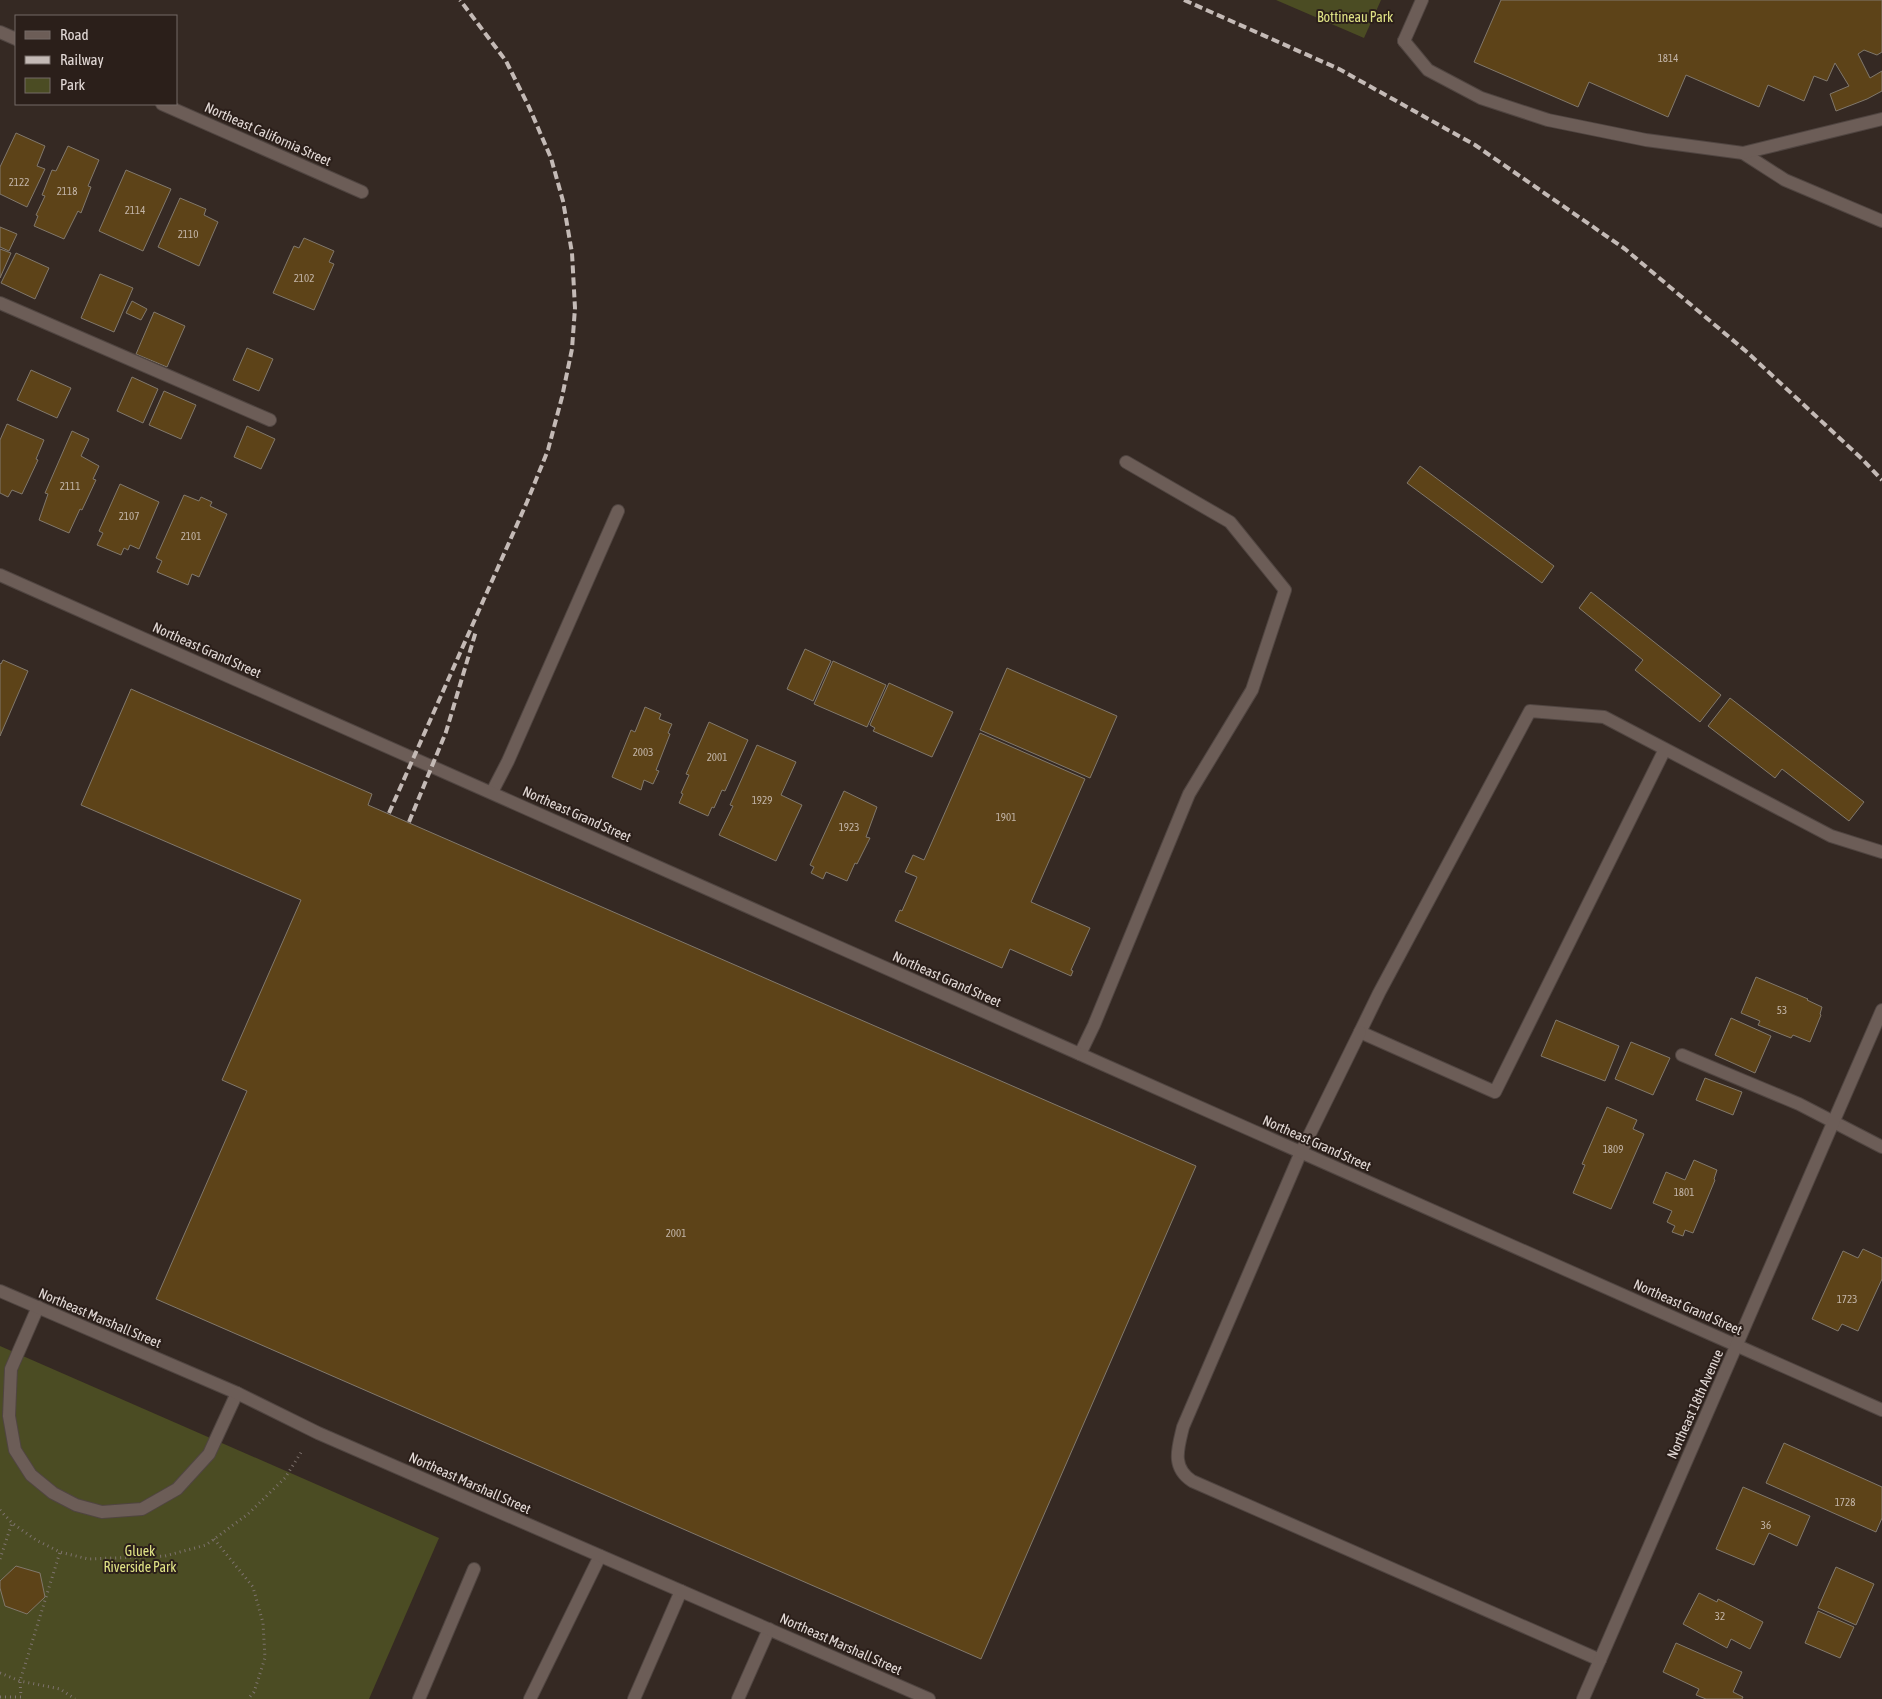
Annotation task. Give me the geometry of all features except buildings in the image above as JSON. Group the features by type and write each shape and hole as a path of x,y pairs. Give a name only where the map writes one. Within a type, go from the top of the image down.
{"street":[{"path":"1422,0 1404,41 1428,70 1481,98 1548,120 1646,140 1743,153 1882,120"},
{"path":"0,32 15,39"},
{"name":"Northeast California Street","path":"164,105 362,192"},
{"path":"1743,153 1785,180 1882,221"},
{"path":"0,303 270,420"},
{"path":"1080,1054 1102,1008 1190,794 1252,690 1285,590 1230,522 1126,462"},
{"path":"492,792 508,761 618,511"},
{"name":"Northeast Grand Street","path":"0,575 1882,1410"},
{"path":"1600,1660 1192,1481 1183,1475 1178,1465 1178,1447 1184,1427 1301,1152 1379,993 1530,711 1604,717 1831,836 1882,852"},
{"path":"1360,1032 1495,1092 1665,749"},
{"name":"Northeast 18th Avenue","path":"1583,1699 1882,1010"},
{"path":"1682,1055 1799,1104 1882,1147"},
{"name":"Northeast Marshall Street","path":"0,1291 237,1393 318,1433 929,1699"},
{"path":"38,1307 11,1369 9,1416 15,1450 31,1475 53,1493 76,1505 102,1512 142,1509 177,1489 209,1454 237,1393"},
{"path":"530,1699 600,1556"},
{"path":"419,1699 474,1569"},
{"path":"634,1699 681,1591"},
{"path":"738,1699 769,1629"}],"path":[{"path":"0,1559 12,1523"},
{"path":"214,1539 253,1587 263,1623 265,1658 254,1692 248,1699"},
{"path":"0,1697 21,1697 20,1680 60,1552"},
{"path":"0,1673 20,1680 60,1689 75,1699"}],"green space":[{"name":"Bottineau Park","path":"1276,0 1381,0 1364,38"},
{"name":"Gluek Riverside Park","path":"0,1346 439,1538 369,1699 0,1699"}],"railway":[{"path":"389,813 527,502 548,450 572,349 575,308 572,253 563,201 551,158 529,107 506,61 460,0"},
{"path":"1184,0 1339,69 1475,145 1625,249 1748,353 1861,458 1882,480"},
{"path":"409,822 446,732 476,631"}]}
